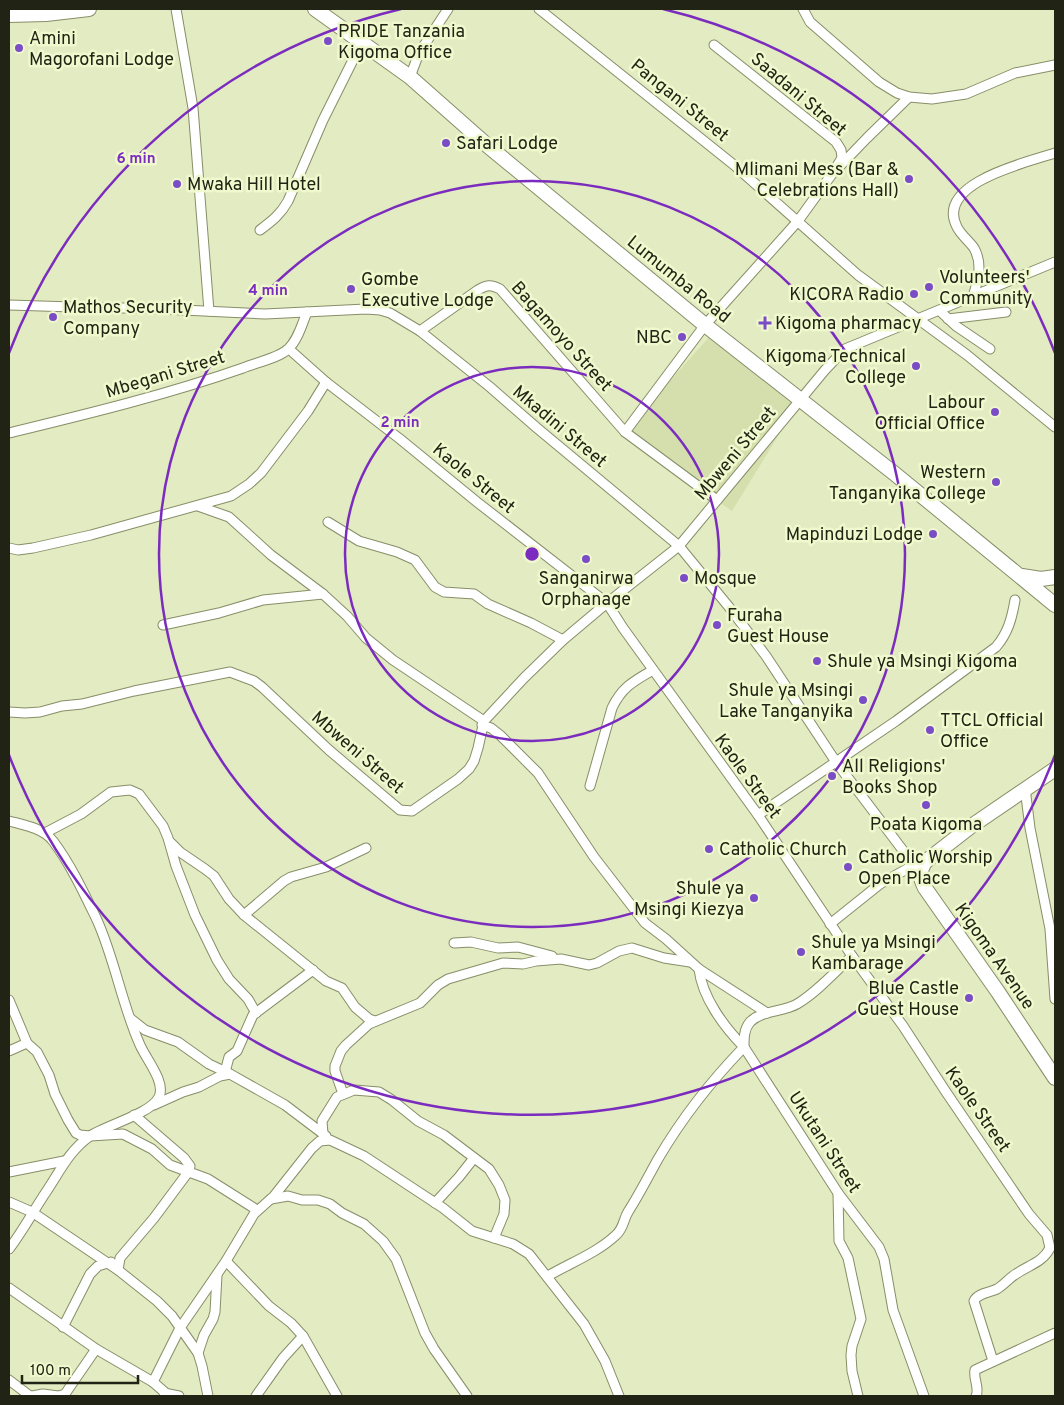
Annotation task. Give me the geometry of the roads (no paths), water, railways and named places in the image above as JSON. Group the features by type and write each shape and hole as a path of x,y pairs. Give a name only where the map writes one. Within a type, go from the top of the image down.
{"main road":[{"path":"9,15 46,14 89,9"},
{"name":"Lumumba Road","path":"315,9 410,77 488,146 705,325 888,468 1055,605"},
{"path":"1021,576 1041,579 1055,577"},
{"path":"917,867 970,827 1055,769"},
{"name":"Kigoma Avenue","path":"917,867 925,888 998,992 1055,1078"}],"street":[{"path":"176,9 193,108 209,311"},
{"path":"410,77 419,53 448,9"},
{"name":"Pangani Street","path":"539,9 734,165 858,275 999,380 1055,427"},
{"path":"803,9 810,22 879,82 897,93 909,97 932,99 966,94 1015,73 1055,65"},
{"path":"260,230 283,211 323,120 362,42"},
{"name":"Saadani Street","path":"625,432 705,325 798,221 842,158 841,150 836,142 714,46"},
{"path":"832,174 909,97"},
{"path":"974,297 980,274 978,257 957,227 953,214 956,202 964,191 983,179 1008,168 1055,153"},
{"name":"Mbweni Street","path":"9,712 40,712 218,673 234,672 254,681 262,687 329,750 400,810 412,811 458,779 469,768 478,748 483,723 518,684 563,640 680,546 835,358 845,349 1055,262"},
{"name":"Bagamoyo Street","path":"420,331 486,285 494,285 500,289 625,432 717,500"},
{"path":"9,305 265,314 366,309 380,310 400,318 420,331"},
{"path":"940,311 966,334 990,349"},
{"path":"288,349 308,312"},
{"path":"948,319 972,318 1006,312"},
{"name":"Mkadini Street","path":"420,331 680,546"},
{"name":"Kaole Street","path":"288,349 326,382 607,603 622,628 758,816 1030,1214 1051,1232 1050,1248 1038,1262 1015,1274 1000,1287 979,1295 974,1301 993,1361"},
{"name":"Mbegani Street","path":"9,433 142,400 228,373 279,355 288,349"},
{"path":"9,548 18,550 33,548 91,535 232,496 250,484 261,473 304,417 326,382"},
{"path":"196,505 229,517 271,554 323,594 347,616 366,638 393,660 500,735 538,773 594,857 645,923 666,939 698,969 767,1013"},
{"path":"328,522 358,542 397,552 416,560 435,587 444,592 474,594 497,609 531,623 563,640"},
{"path":"680,546 766,656 836,762 917,867 880,884 830,924"},
{"path":"164,625 219,613 263,600 323,594"},
{"path":"758,816 896,721 996,647 1006,636 1016,600"},
{"path":"590,786 612,708 617,697 624,688 653,670"},
{"path":"1025,788 1030,828 1050,929 1055,999"},
{"path":"45,832 81,814 100,802 108,793 130,790 139,794 163,826 176,866 209,946 226,974 248,999 256,1013"},
{"path":"9,821 45,832 52,839 77,879 97,922 140,1045 154,1068 159,1082 160,1095 158,1100 149,1107"},
{"path":"168,838 180,852 214,876 244,915 326,981 342,988 355,1007 365,1016 375,1021"},
{"path":"244,915 291,877 326,867 366,848"},
{"path":"454,943 476,943 498,948 518,947 589,965 597,963 619,951 632,948 664,958 690,962"},
{"path":"548,1276 601,1246 616,1236 623,1228 628,1212 639,1197 672,1136 709,1086 744,1048 745,1031 750,1022 767,1013 795,1005 813,992 852,956"},
{"path":"343,1094 335,1071 336,1060 346,1045 363,1028 375,1021 420,1003 448,978 504,963 522,964 562,959"},
{"name":"Ukutani Street","path":"698,969 703,988 732,1036 744,1048 838,1193 879,1247 884,1259 892,1310 924,1396"},
{"path":"228,1073 229,1057 236,1053 250,1018 313,970"},
{"path":"9,1000 27,1043 37,1052 49,1075 55,1094 76,1133 90,1136 123,1134 152,1149 170,1165 208,1179 257,1210"},
{"path":"131,1018 145,1030 178,1042 209,1064 285,1105 326,1137 364,1156 472,1231 522,1248 548,1276 572,1311 584,1324 605,1361 619,1396"},
{"path":"9,1051 27,1043"},
{"path":"9,1249 64,1161 90,1136 149,1107 228,1073"},
{"path":"326,1137 322,1121 337,1097 354,1090 379,1092 418,1121 444,1134 489,1169 499,1185 505,1200 504,1214 494,1238"},
{"path":"63,1327 90,1274 98,1266 120,1258 154,1218 190,1166 184,1158 134,1115"},
{"path":"153,1382 180,1328 217,1275 257,1210 271,1199 312,1148 326,1137"},
{"path":"434,1203 474,1158"},
{"path":"9,1172 64,1161"},
{"path":"838,1193 839,1241 848,1258 861,1319 851,1355 852,1371 858,1396"},
{"path":"271,1199 288,1196 302,1200 318,1200 330,1204 373,1231 392,1251 434,1349 467,1396"},
{"path":"9,1202 32,1212 118,1270 167,1310 198,1353 208,1396"},
{"path":"118,1270 120,1258"},
{"path":"226,1260 269,1306 291,1323 302,1336 337,1396"},
{"path":"198,1353 215,1312 217,1275"},
{"path":"9,1288 96,1349 153,1382 166,1394 180,1396"},
{"path":"976,1396 978,1392 974,1375 975,1370 1024,1349 1055,1333"},
{"path":"256,1396 283,1358 302,1336"},
{"path":"9,1380 31,1396 43,1394 59,1396 65,1394 96,1349"}],"place":[{"name":"PRIDE Tanzania Kigoma Office","path":"328,41"},
{"name":"Amini Magorofani Lodge","path":"19,48"},
{"name":"Safari Lodge","path":"446,143"},
{"name":"Mlimani Mess (Bar & Celebrations Hall)","path":"909,179"},
{"name":"Mwaka Hill Hotel","path":"177,184"},
{"name":"Volunteers' Community","path":"929,287"},
{"name":"Gombe Executive Lodge","path":"351,289"},
{"name":"KICORA Radio","path":"914,294"},
{"name":"Mathos Security Company","path":"53,317"},
{"name":"Kigoma pharmacy","path":"765,323"},
{"name":"NBC","path":"682,337"},
{"name":"Kigoma Technical College","path":"916,366"},
{"name":"Labour Official Office","path":"995,412"},
{"name":"Western Tanganyika College","path":"996,482"},
{"name":"Mapinduzi Lodge","path":"933,534"},
{"name":"Sanganirwa Orphanage","path":"586,559"},
{"name":"Mosque","path":"684,578"},
{"name":"Furaha Guest House","path":"717,625"},
{"name":"Shule ya Msingi Kigoma","path":"817,661"},
{"name":"Shule ya Msingi Lake Tanganyika","path":"863,700"},
{"name":"TTCL Official Office","path":"930,730"},
{"name":"All Religions' Books Shop","path":"832,776"},
{"name":"Poata Kigoma","path":"926,805"},
{"name":"Catholic Church","path":"709,849"},
{"name":"Catholic Worship Open Place","path":"848,867"},
{"name":"Shule ya Msingi Kiezya","path":"754,898"},
{"name":"Shule ya Msingi Kambarage","path":"801,952"},
{"name":"Blue Castle Guest House","path":"969,998"}]}
